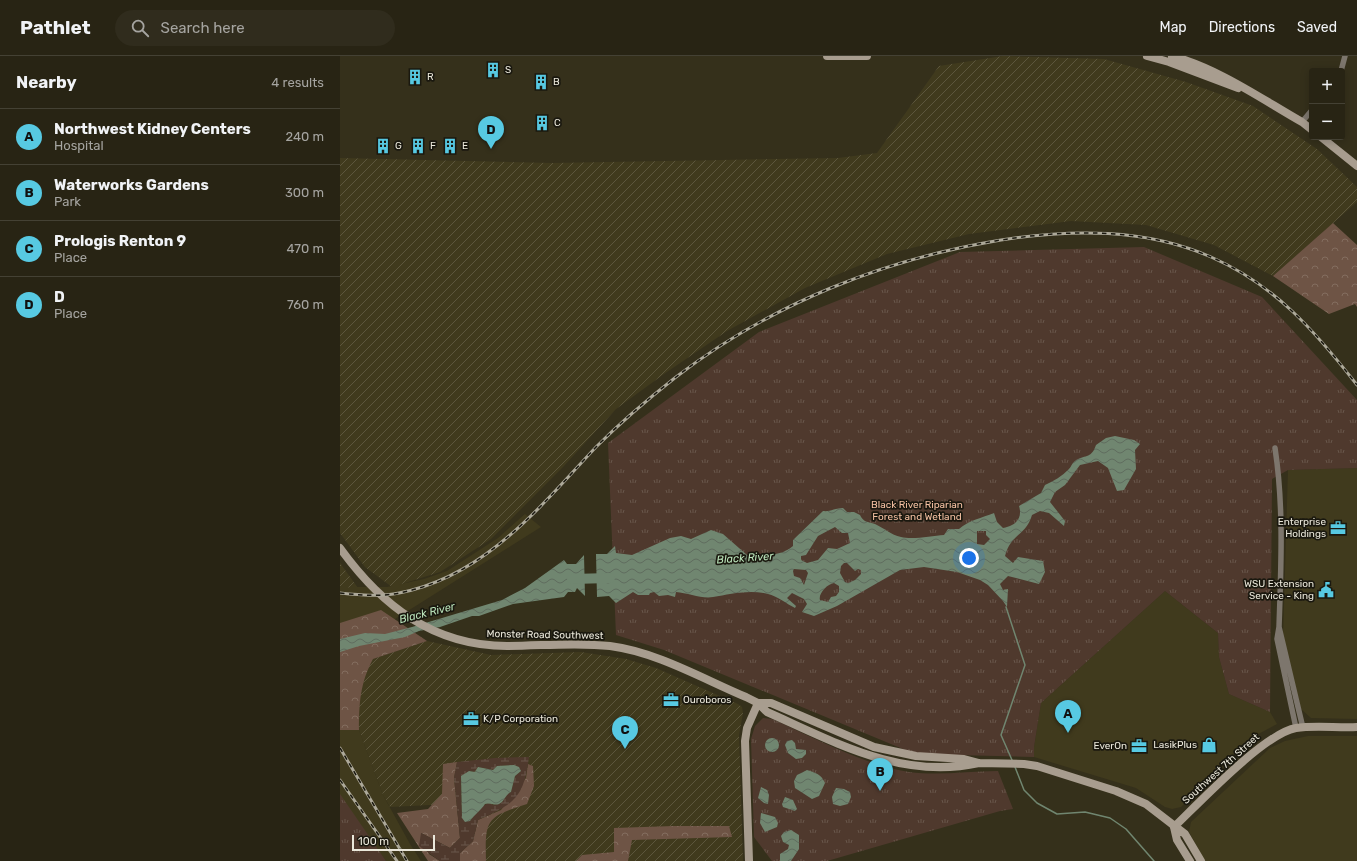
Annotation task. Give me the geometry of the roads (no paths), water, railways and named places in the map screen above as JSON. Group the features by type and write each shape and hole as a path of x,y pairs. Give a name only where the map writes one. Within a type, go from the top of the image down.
{"street":[{"path":"827,56 867,56"},
{"path":"1147,56 1169,62 1254,94"},
{"path":"1172,56 1204,67 1231,80 1309,128"},
{"path":"1342,68 1345,56"},
{"path":"1302,122 1309,114"},
{"path":"1325,140 1357,166"},
{"path":"1275,448 1279,477 1281,536 1279,627 1300,728"},
{"name":"Monster Road Southwest","path":"340,548 373,589 401,612 419,624 443,634 489,646 593,644 627,649 662,661 758,703"},
{"path":"758,703 767,712 872,757 900,765 963,767 979,763"},
{"path":"758,703 771,703 874,747 889,751 916,756 964,759 979,763 1024,764 1037,766 1130,796 1160,814 1174,827 1185,834 1201,861"},
{"path":"749,861 745,741 747,728 758,703"},
{"name":"Southwest 7th Street","path":"1174,827 1260,746 1283,732 1300,728 1357,727"},
{"path":"1174,827 1177,840 1190,861"}],"water":[{"path":"1115,436 1134,440 1140,444 1135,450 1136,469 1124,490 1117,491 1108,468 1098,461 1080,465 1065,485 1055,492 1050,502 1065,521 1064,526 1049,513 1040,511 1032,515 1026,527 1008,548 1005,556 1013,563 1018,557 1043,561 1045,572 1039,584 1008,576 1000,584 1003,590 1008,589 1007,607 988,585 980,580 957,572 924,567 900,570 837,606 814,616 802,612 807,604 804,599 792,593 787,598 796,606 795,608 771,595 754,592 740,592 700,597 676,592 675,597 668,595 659,596 654,592 650,593 649,595 638,595 633,592 616,603 609,596 597,597 596,554 607,554 615,546 616,553 632,555 670,538 681,536 691,539 711,530 723,534 747,555 777,554 788,550 793,546 793,540 823,511 843,508 847,512 854,512 860,515 866,521 875,524 894,535 906,538 944,535 948,529 959,529 971,521 994,513 997,522 1003,528 1011,526 1019,518 1019,506 1041,493 1045,485 1064,474 1075,461 1090,455 1096,445 1106,438","holes":["835,527 842,533 848,533 850,543 837,549 828,548 818,560 807,563 801,560 801,556 806,555 818,536","977,531 986,531 986,535 990,539 984,545 977,544","844,563 847,563 855,571 858,569 861,570 861,574 855,580 848,583 845,582 840,573 841,566","794,569 806,570 808,573 804,585 800,578 794,576","834,583 839,586 839,592 836,596 831,597 828,602 820,600 820,595 829,585"]},
{"path":"584,555 585,596 577,588 575,592 568,592 564,597 513,604 479,616 472,616 440,627 419,631 405,637 359,646 340,652 340,639 365,633 385,634 502,600 525,588 564,560 567,564 576,564"},
{"path":"772,738 777,740 779,745 777,750 772,752 767,750 765,745 767,740"},
{"path":"792,740 795,743 796,749 806,750 806,754 802,758 796,759 788,753 785,745 787,741"},
{"path":"514,765 519,767 521,771 515,776 511,792 499,804 485,804 470,821 465,822 462,818 461,776 469,771 475,772 478,767 493,770 497,766"},
{"path":"807,770 816,773 825,783 819,796 812,799 795,788 794,781 797,775"},
{"path":"761,787 767,790 769,795 768,804 764,803 758,798"},
{"path":"836,788 844,789 850,792 851,797 848,804 840,806 833,804 832,797"},
{"path":"785,797 793,800 797,809 795,811 783,807 782,804"},
{"path":"761,813 775,817 778,823 777,827 765,832 760,823"},
{"path":"791,830 799,835 799,849 791,861 780,861 780,854 788,849 789,845 783,842 781,836 784,832"}],"waterway":[{"name":"Black River","path":"572,579 610,578"},
{"path":"1006,607 1025,665 1001,735 1012,760"},
{"path":"1015,767 1024,790 1037,803 1057,814 1085,812 1110,818 1126,829 1154,861"}],"railway":[{"path":"340,593 362,595 399,593 430,585 458,572 484,556 508,536 554,493 596,447 625,420 676,377 712,351 750,327 830,288 872,272 957,248 1028,236 1081,233 1134,236 1186,247 1234,268 1255,281 1274,296 1309,328 1357,385"},
{"path":"340,748 407,861"},
{"path":"340,780 397,861"}],"place":[{"name":"S","path":"493,70"},
{"name":"R","path":"415,77"},
{"name":"B","path":"541,82"},
{"name":"C","path":"542,123"},
{"name":"G","path":"383,146"},
{"name":"F","path":"418,146"},
{"name":"E","path":"450,146"},
{"name":"D","path":"491,149"},
{"name":"Enterprise Holdings","path":"1338,528"},
{"name":"WSU Extension Service - King","path":"1326,590"},
{"name":"Ouroboros","path":"671,700"},
{"name":"K/P Corporation","path":"471,719"},
{"name":"Northwest Kidney Centers","path":"1068,733"},
{"name":"LasikPlus","path":"1209,745"},
{"name":"EverOn","path":"1139,746"},
{"name":"Prologis Renton 9","path":"625,749"},
{"name":"Waterworks Gardens","path":"880,791"}],"park label":[{"name":"Black River Riparian Forest and Wetland","path":"917,510"}]}
